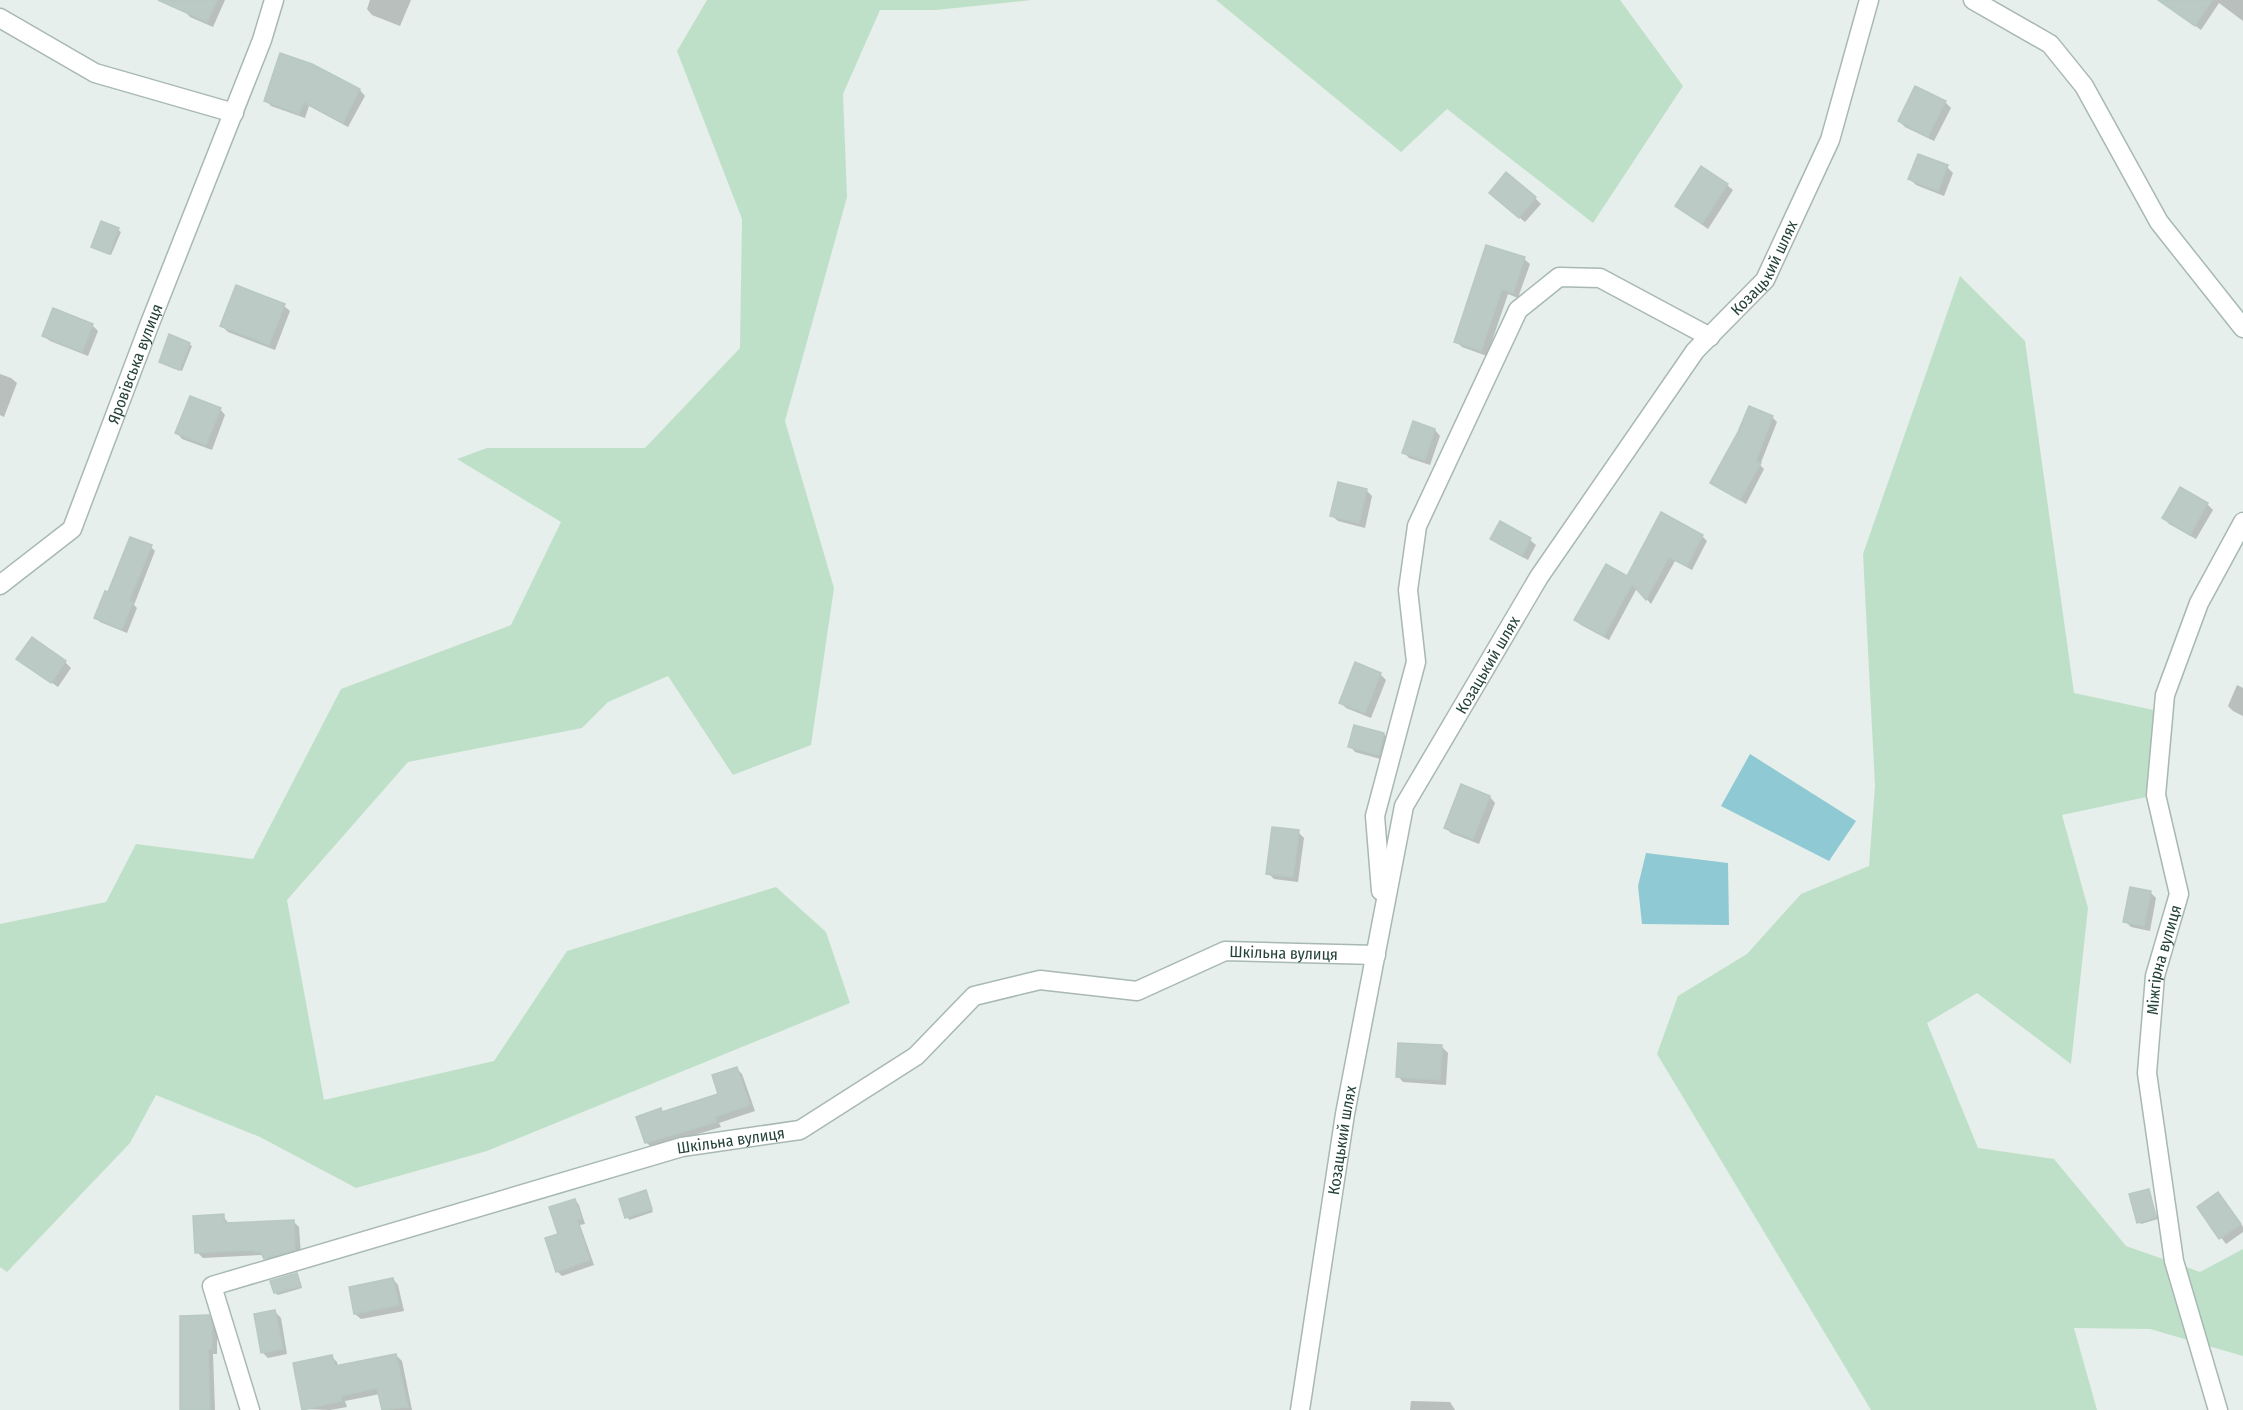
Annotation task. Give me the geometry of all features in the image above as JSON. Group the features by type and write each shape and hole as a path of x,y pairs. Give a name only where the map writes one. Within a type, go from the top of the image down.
{"street":[{"name":"Яровівська вулиця","path":"0,585 72,529 150,323 262,40 274,0"},
{"name":"Козацький шлях","path":"1300,1410 1346,1114 1404,806 1539,577 1695,351 1765,280 1830,140 1869,0"},
{"path":"1973,0 2050,44 2084,86 2159,222 2243,328"},
{"path":"0,18 95,73 234,113"},
{"path":"1383,917 1376,816 1416,662 1408,590 1417,526 1518,310 1559,277 1600,278 1710,337"},
{"name":"Міжгірна вулиця","path":"2218,1410 2174,1261 2147,1073 2155,976 2180,894 2156,795 2165,695 2199,603 2243,522"},
{"name":"Шкільна вулиця","path":"250,1410 212,1286 682,1147 800,1130 916,1056 974,996 1040,980 1137,991 1225,951 1376,955"}],"green space":[{"path":"707,0 1032,0 936,10 880,10 843,94 847,197 785,421 834,588 811,745 733,775 668,676 608,702 582,728 408,762 287,900 324,1100 494,1061 567,951 776,887 826,932 850,1003 487,1151 356,1188 260,1137 156,1095 130,1143 7,1272 0,1267 0,924 106,902 136,844 253,859 341,689 511,625 561,522 457,459 487,448 645,448 740,348 742,219 677,51"},
{"path":"1216,0 1620,0 1683,86 1593,223 1447,109 1401,152"},
{"path":"1960,276 2025,341 2074,693 2163,712 2156,795 2062,815 2088,908 2071,1064 1977,993 1927,1023 1978,1148 2054,1159 2126,1246 2200,1272 2243,1249 2243,1356 2150,1329 2074,1328 2097,1410 1871,1410 1657,1054 1678,996 1747,954 1801,894 1869,866 1875,786 1863,554"}],"water":[{"path":"1750,754 1856,821 1829,861 1721,806"},
{"path":"1646,853 1728,863 1729,925 1642,924 1638,886"}],"building":[{"path":"158,0 217,0 207,22"},
{"path":"2158,0 2212,0 2195,26"},
{"path":"280,53 312,64 360,89 343,123 304,102 299,114 264,101"},
{"path":"1915,86 1946,101 1928,137 1898,121"},
{"path":"1918,154 1948,165 1938,191 1908,179"},
{"path":"1701,166 1728,184 1702,224 1675,206"},
{"path":"1506,172 1536,197 1519,218 1489,193"},
{"path":"101,221 119,228 109,254 91,247"},
{"path":"1486,245 1525,257 1513,293 1502,289 1481,351 1454,342"},
{"path":"236,285 285,304 269,345 220,326"},
{"path":"53,308 93,324 82,352 42,336"},
{"path":"169,334 190,343 179,370 159,362"},
{"path":"190,396 221,408 206,445 175,433"},
{"path":"1749,406 1773,416 1756,461 1761,463 1740,500 1710,483 1738,432"},
{"path":"1413,421 1435,429 1425,460 1402,453"},
{"path":"1338,482 1367,489 1359,523 1330,516"},
{"path":"2180,487 2208,503 2190,535 2162,518"},
{"path":"1661,512 1703,535 1687,566 1669,557 1646,600 1632,584 1604,636 1574,620 1606,564 1627,576"},
{"path":"1500,521 1531,538 1522,556 1490,539"},
{"path":"130,537 152,545 129,601 133,602 122,629 94,618 105,591 108,592"},
{"path":"32,637 66,661 51,683 16,659"},
{"path":"1355,662 1381,673 1365,713 1339,703"},
{"path":"1354,725 1384,733 1379,755 1348,747"},
{"path":"1461,784 1490,796 1473,839 1444,828"},
{"path":"1272,827 1299,830 1293,877 1266,874"},
{"path":"2130,887 2151,891 2144,926 2123,922"},
{"path":"1398,1043 1442,1045 1440,1080 1396,1077"},
{"path":"737,1067 750,1105 715,1117 716,1122 645,1143 636,1117 661,1108 662,1112 718,1094 712,1075"},
{"path":"2149,1189 2156,1217 2137,1223 2129,1194"},
{"path":"646,1190 652,1209 625,1218 619,1199"},
{"path":"2218,1192 2241,1224 2219,1239 2197,1207"},
{"path":"575,1199 582,1219 577,1220 590,1260 556,1272 545,1238 558,1234 549,1207"},
{"path":"224,1214 224,1223 294,1220 295,1250 264,1259 261,1252 255,1252 255,1250 195,1253 193,1216"},
{"path":"297,1273 301,1286 274,1293 270,1281"},
{"path":"393,1278 399,1305 354,1314 349,1287"},
{"path":"275,1310 283,1349 261,1353 254,1314"},
{"path":"209,1315 212,1323 212,1349 208,1349 210,1410 180,1410 180,1316"},
{"path":"396,1354 408,1407 382,1410 377,1388 341,1396 342,1401 302,1410 293,1363 332,1355 335,1366"}]}
